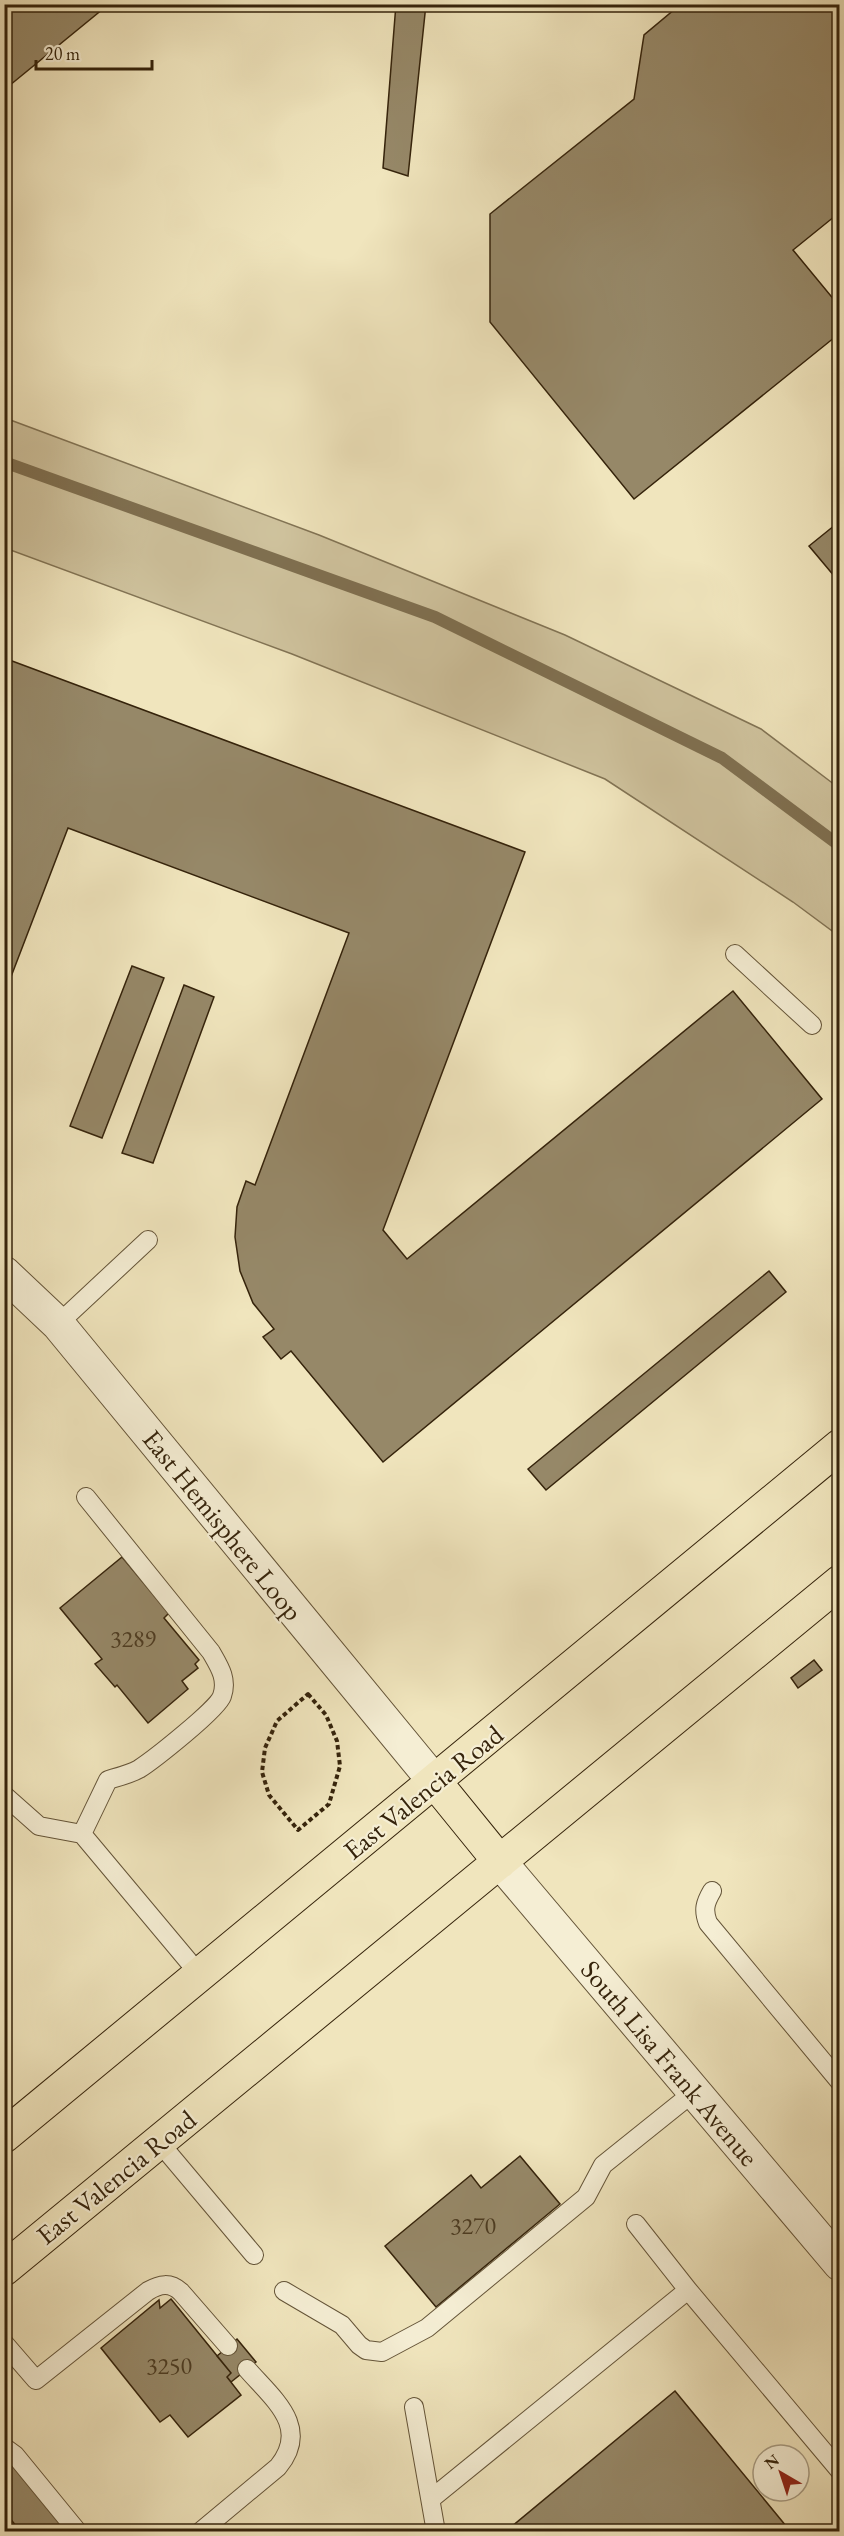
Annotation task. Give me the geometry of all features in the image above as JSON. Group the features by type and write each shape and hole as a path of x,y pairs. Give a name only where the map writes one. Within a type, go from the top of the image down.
{"main road":[{"name":"East Valencia Road","path":"4,2136 840,1446"},
{"name":"East Valencia Road","path":"4,2269 840,1582"},
{"path":"435,1782 500,1862"}],"street":[{"name":"East Hemisphere Loop","path":"4,1273 58,1323 435,1782"},
{"name":"South Lisa Frank Avenue","path":"500,1862 840,2264"}],"lane":[{"path":"735,954 812,1025"},
{"path":"58,1323 148,1240"},
{"path":"82,1834 108,1780 138,1770 204,1717 222,1698 225,1683 221,1669 211,1653 86,1497"},
{"path":"4,1795 39,1826 82,1834 200,1975"},
{"path":"712,1891 705,1903 704,1914 708,1923 840,2082"},
{"path":"284,2291 342,2325 366,2350 382,2352 427,2328 586,2198 603,2165 694,2092"},
{"path":"159,2142 254,2255"},
{"path":"636,2224 688,2290 840,2471"},
{"path":"4,2343 36,2380 157,2285 174,2286 228,2346"},
{"path":"431,2499 688,2290"},
{"path":"200,2532 278,2467 289,2454 292,2441 291,2426 283,2411 247,2369"},
{"path":"414,2407 436,2532"},
{"path":"4,2447 15,2455 78,2532"}],"path":[{"path":"308,1694 326,1715 337,1741 340,1766 329,1804 298,1830 269,1795 262,1772 265,1748 277,1721 308,1694"}],"shaded area":[{"path":"5,418 319,535 565,635 761,729 839,788 839,936 793,902 605,779 292,654 5,548"}],"building":[{"path":"4,4 109,4 4,90"},
{"path":"396,4 426,4 408,176 383,168"},
{"path":"681,4 840,4 840,212 793,250 840,307 840,333 634,499 490,322 490,214 634,99 644,35"},
{"path":"840,521 840,583 809,546"},
{"path":"4,658 525,852 383,1230 407,1259 733,991 822,1099 383,1462 291,1351 281,1359 263,1337 274,1329 253,1303 240,1271 235,1237 237,1207 246,1181 255,1185 349,933 68,828 4,995"},
{"path":"132,966 164,978 102,1138 70,1126"},
{"path":"184,985 214,997 153,1163 122,1153"},
{"path":"769,1271 786,1292 546,1490 528,1469"},
{"path":"122,1557 169,1613 164,1618 199,1660 195,1664 198,1668 182,1681 188,1689 148,1723 117,1685 115,1687 95,1664 102,1659 60,1608"},
{"path":"814,1660 822,1670 798,1688 791,1678"},
{"path":"520,2156 560,2204 436,2307 385,2246 471,2175 481,2188"},
{"path":"171,2299 231,2373 227,2377 241,2395 188,2437 170,2415 160,2422 101,2348 159,2300 160,2308"},
{"path":"237,2339 256,2362 231,2382 227,2377 231,2373 217,2356"},
{"path":"675,2391 751,2483 751,2503 767,2503 791,2532 505,2532"},
{"path":"8,2456 76,2532 21,2532 4,2511 4,2459"},
{"path":"4,2511 21,2532 4,2532"}],"waterway":[{"path":"4,462 435,617 722,758 840,846"}]}
